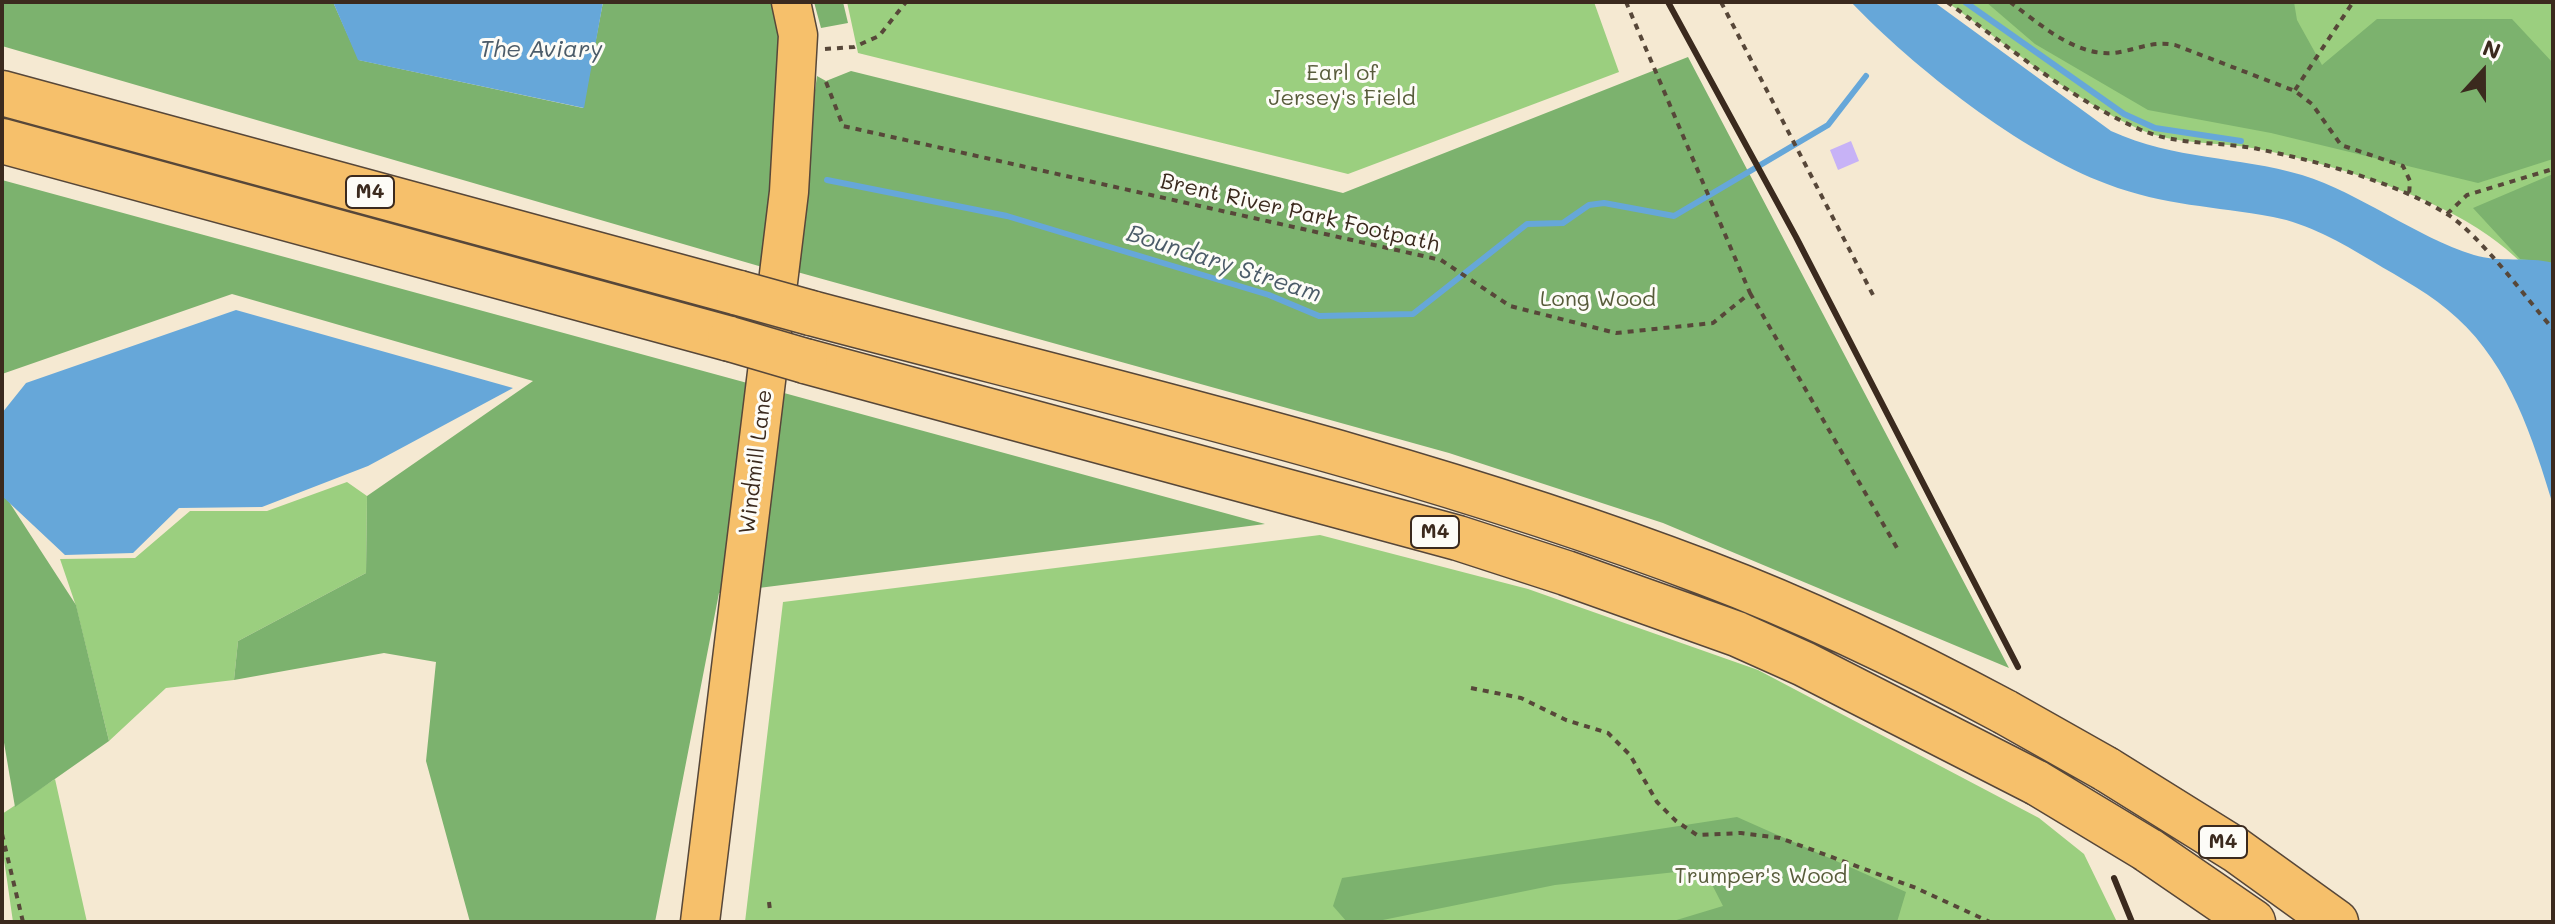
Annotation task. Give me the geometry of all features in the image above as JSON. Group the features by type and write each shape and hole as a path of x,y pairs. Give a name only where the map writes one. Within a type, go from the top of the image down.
{"highway":[{"name":"M4","path":"2,93 1333,453 1576,526 1769,599 1905,660 2005,712 2106,769 2236,850 2336,922"},
{"name":"M4","path":"2,141 1458,538 1566,573 1737,634 2037,783 2148,850 2253,922"}],"main road":[{"name":"Windmill Lane","path":"700,922 789,192 798,35 791,2"}],"path":[{"path":"825,58 825,47 854,47 879,36 906,2"},
{"path":"1626,2 1750,293 1897,548"},
{"path":"1721,2 1873,295"},
{"path":"1947,2 2039,68 2139,129 2172,140 2255,148 2322,165 2409,195 2447,214 2553,329"},
{"path":"2010,2 2051,32 2098,53 2121,52 2156,42 2175,45 2295,91 2312,104 2341,145 2403,166 2410,181 2409,195"},
{"path":"2295,91 2353,2"},
{"name":"Brent River Park Footpath","path":"825,70 825,81 843,126 1441,260 1510,306 1616,333 1713,323 1750,293"},
{"path":"2447,214 2467,195 2553,169"},
{"path":"1471,688 1521,698 1566,720 1608,733 1630,755 1657,802 1676,821 1697,835 1741,833 1780,838 1916,888 1990,922"},
{"path":"2,834 23,922"},
{"path":"769,902 770,910"}],"green space":[{"path":"2,2 333,2 359,60 583,108 603,2 780,2 776,271 2,46"},
{"path":"814,2 843,2 848,23 821,28"},
{"name":"Earl of Jersey's Field","path":"847,2 1594,2 1619,72 1348,174 858,53"},
{"path":"1947,2 2553,2 2553,292 2489,236 2409,194 2286,155 2168,138 2139,129 2064,87"},
{"path":"1986,2 2294,2 2297,20 2322,65 2377,19 2512,19 2553,63 2553,159 2478,183 2271,133 2148,110 2035,44"},
{"name":"Long Wood","path":"1688,57 2009,668 1663,523 1449,453 790,270 817,76 826,81 851,71 1343,193"},
{"path":"2553,174 2553,263 2520,259 2473,208"},
{"path":"2,180 1265,524 719,593 655,922 470,922 426,761 436,662 384,653 234,680 238,641 366,573 367,496 533,381 232,294 2,374"},
{"path":"347,482 367,496 366,573 238,641 234,680 166,688 109,741 76,606 60,559 135,558 190,511 267,511"},
{"path":"2,491 76,605 109,741 15,807 2,731"},
{"path":"1320,535 1528,589 1758,670 2039,818 2084,854 2117,922 745,922 783,602"},
{"path":"55,779 87,922 13,922 2,845 2,814"},
{"name":"Trumper's Wood","path":"1737,817 1906,892 1897,922 1670,922 1723,906 1704,869 1555,885 1373,922 1347,922 1333,906 1342,878"}],"water":[{"name":"The Aviary","path":"333,2 603,2 584,108 358,60"},
{"path":"1851,2 1934,2 2111,131 2135,140 2182,153 2302,175 2474,255 2553,263 2553,505 2528,429 2492,358 2476,337 2438,302 2348,247 2299,224 2149,197 2074,170 1970,106 1905,54"},
{"path":"236,310 513,388 368,466 262,507 179,508 133,553 65,555 2,496 2,413 26,383"}],"building":[{"path":"1851,141 1859,161 1838,170 1830,150"}],"waterway":[{"path":"1965,2 2124,114 2155,128 2241,141"},
{"name":"Boundary Stream","path":"827,180 1007,216 1269,295 1319,316 1413,314 1527,224 1563,223 1589,205 1604,203 1674,216 1828,125 1866,76"}],"railway":[{"path":"1668,2 1796,237 2018,667"},
{"path":"2114,878 2132,922"}]}
